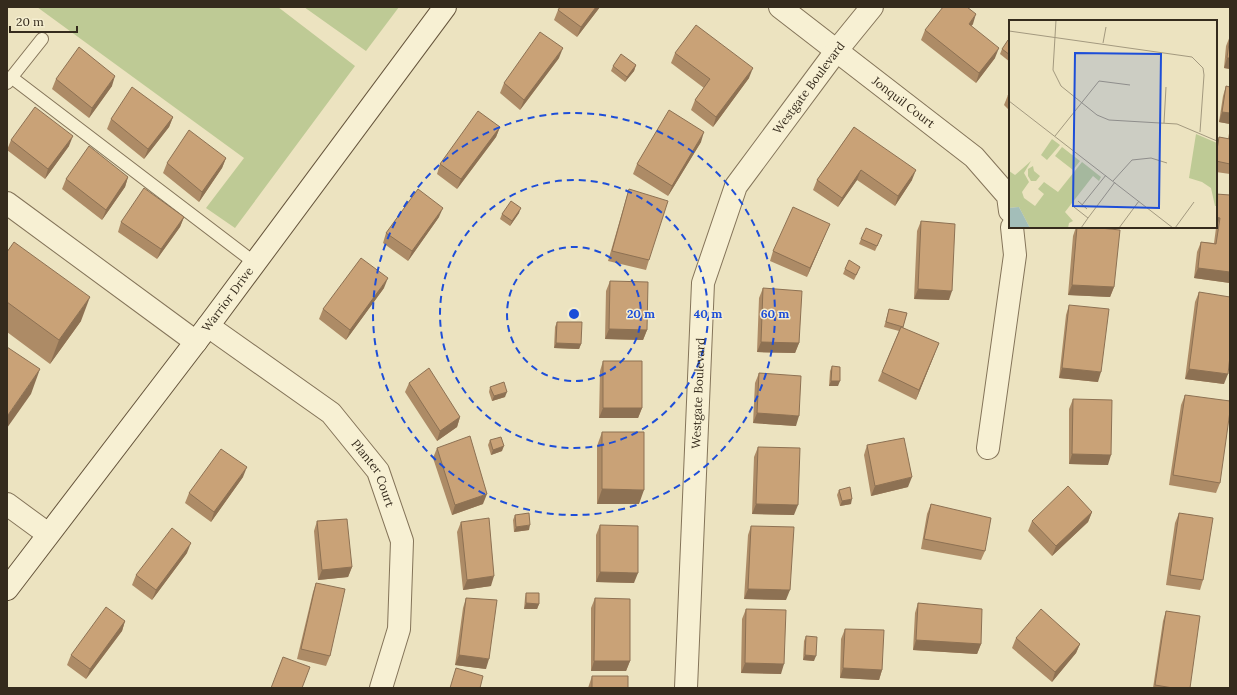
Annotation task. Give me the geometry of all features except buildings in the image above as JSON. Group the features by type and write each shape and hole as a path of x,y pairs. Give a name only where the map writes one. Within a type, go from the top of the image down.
{"street":[{"name":"Warrior Drive","path":"7,589 202,334 445,7"},
{"name":"Jonquil Court","path":"780,7 838,50 974,156 1008,196 1009,204"},
{"name":"Westgate Boulevard","path":"686,688 703,283 736,186 872,7"},
{"name":"Planter Court","path":"7,203 202,334 331,413 378,471 402,541 399,629 381,688"},
{"path":"988,448 1015,255 1012,228"},
{"path":"7,504 48,534"}],"lane":[{"path":"42,39 9,80 255,263"}],"green space":[{"path":"37,7 278,7 355,66 235,228 206,208 244,158"},
{"path":"304,7 399,7 366,51"}]}
